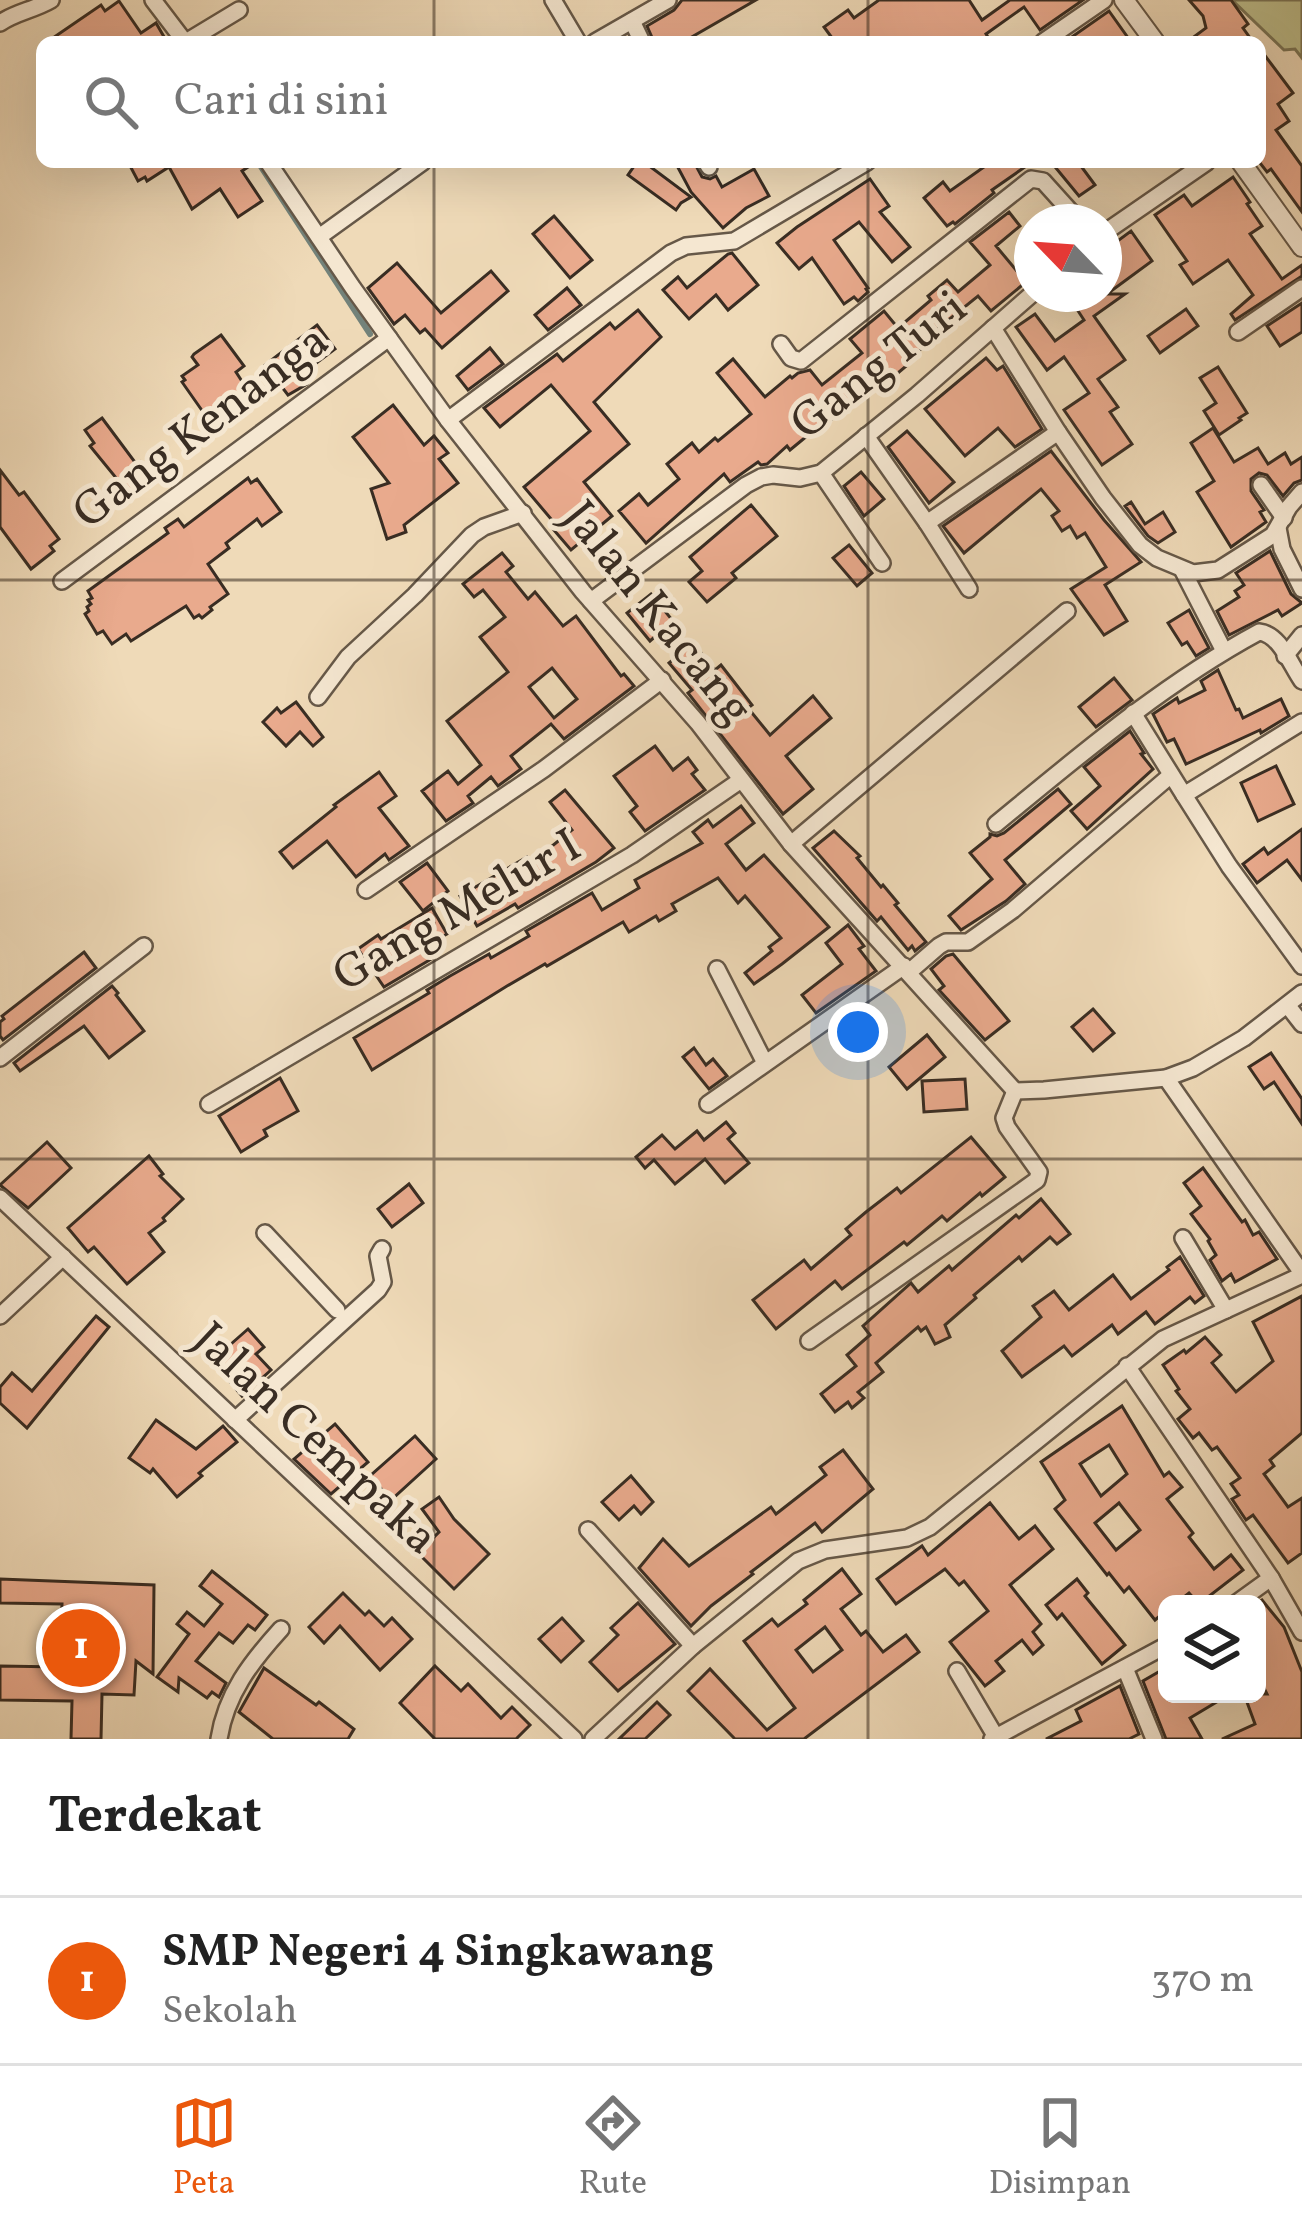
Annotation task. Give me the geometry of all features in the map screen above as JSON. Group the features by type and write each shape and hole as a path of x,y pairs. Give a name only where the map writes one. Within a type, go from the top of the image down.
{"street":[{"path":"0,22 51,0"},
{"path":"153,0 181,36"},
{"path":"553,0 574,36"},
{"path":"606,36 668,0"},
{"path":"1052,36 1104,0"},
{"path":"1124,0 1151,36"},
{"path":"196,36 239,10"},
{"path":"632,21 639,36"},
{"name":"Jalan Kacang","path":"272,168 448,420 591,601 662,680 791,844 1015,1090"},
{"path":"320,237 415,168"},
{"path":"448,420 671,253 686,246 734,241 857,168"},
{"path":"1122,221 1198,168"},
{"path":"1245,168 1302,247"},
{"path":"781,344 791,358 801,361 1031,179 1043,181 1064,204"},
{"path":"1238,332 1302,288"},
{"name":"Gang Turi","path":"591,601 746,485 773,475 800,478 821,473 1014,310"},
{"path":"993,328 1103,498 1157,558 1183,571 1218,570 1264,542 1302,492"},
{"name":"Gang Kenanga","path":"62,580 388,338"},
{"path":"927,523 1058,432"},
{"path":"866,436 969,589"},
{"path":"821,473 882,563"},
{"path":"1261,485 1281,523 1282,549 1302,589"},
{"path":"318,697 348,657 472,535 523,513"},
{"path":"1183,571 1224,651"},
{"path":"791,844 1066,611"},
{"path":"996,824 1133,713 1258,632 1275,638 1302,681"},
{"path":"1285,656 1302,635"},
{"path":"366,890 544,769 662,680"},
{"path":"1133,713 1229,866 1302,966"},
{"path":"1184,795 1302,722"},
{"path":"709,1104 939,946 968,942 1171,776"},
{"name":"Gang Melur I","path":"209,1104 632,855 741,780"},
{"path":"0,1058 144,946"},
{"path":"717,969 765,1064"},
{"path":"808,1341 1037,1180 1039,1172 1004,1118 1015,1090 1166,1078 1227,1048 1302,993"},
{"path":"1288,1006 1302,1024"},
{"path":"593,1739 693,1646 797,1561 825,1550 907,1538 930,1527 1163,1340 1302,1274 1166,1078"},
{"name":"Jalan Cempaka","path":"0,1198 56,1264 235,1420 574,1739"},
{"path":"266,1233 337,1310"},
{"path":"1183,1238 1226,1310"},
{"path":"235,1420 378,1290 383,1282 378,1256 382,1249"},
{"path":"0,1316 56,1264"},
{"path":"1127,1366 1271,1578 1302,1632"},
{"path":"588,1530 693,1646"},
{"path":"1247,1595 1271,1578"},
{"path":"237,1739 220,1732 232,1693 281,1629"},
{"path":"957,1671 994,1738 1158,1650"},
{"path":"1125,1668 1154,1739"}],"green space":[{"path":"1232,0 1302,0 1302,58 1295,49 1284,50"}],"building":[{"path":"682,0 756,0 693,36 651,36 647,26"},
{"path":"879,0 969,0 982,20 1010,0 1083,0 1040,30 1024,7 987,36 831,36 824,27 848,10 854,18"},
{"path":"1189,0 1231,0 1248,24 1243,28 1249,36 1195,36 1206,28 1203,16"},
{"path":"119,1 141,33 156,23 164,36 56,36 101,5 105,11"},
{"path":"1109,11 1127,36 1073,36"},
{"path":"1266,57 1293,93 1278,104 1289,121 1276,130 1302,166 1302,212 1271,169 1267,172"},
{"path":"131,168 167,168 147,181 145,177 138,181"},
{"path":"170,168 247,168 242,171 262,201 238,217 220,189 192,209"},
{"path":"633,168 652,168 691,197 676,210 628,175"},
{"path":"678,168 697,168 702,177 710,179 716,176 722,187 754,169 769,196 723,228 691,192"},
{"path":"983,168 1023,168 947,226 924,198 943,182 950,191"},
{"path":"1056,168 1082,168 1095,185 1079,196"},
{"path":"1233,177 1262,226 1250,234 1282,279 1302,265 1302,276 1235,320 1231,314 1253,295 1228,260 1193,284 1180,265 1187,261 1155,215 1184,195 1192,206"},
{"path":"870,179 889,206 880,212 910,247 892,262 859,222 834,240 868,288 858,301 854,297 844,304 812,258 799,269 777,243"},
{"path":"1009,212 1014,231 996,246 1014,268 1014,292 991,311 978,296 936,330 939,334 886,383 884,380 830,417 790,450 787,446 767,464 758,462 730,482 724,474 646,543 619,511 639,494 648,505 679,479 667,464 692,443 699,452 715,438 718,441 751,414 717,373 733,359 765,397 790,376 810,370 822,385 862,353 850,339 884,311 898,328 947,280 958,292 990,265 970,242"},
{"path":"554,216 592,260 570,278 533,234"},
{"path":"1131,231 1152,261 1122,283 1122,238"},
{"path":"732,253 758,285 728,310 716,295 689,319 663,290 678,277 687,288"},
{"path":"397,263 441,313 491,271 508,291 442,348 405,315 394,324 368,288"},
{"path":"567,288 581,305 548,330 535,315"},
{"path":"1302,303 1302,332 1280,346 1267,326"},
{"path":"1186,309 1198,326 1160,353 1148,336"},
{"path":"638,310 661,337 594,402 629,444 584,482 612,516 571,550 524,487 590,431 551,385 500,427 484,408 557,354 563,361 610,323 615,329"},
{"path":"1079,312 1100,312 1094,316 1125,360 1098,379 1118,407 1110,412 1132,444 1102,465 1064,410 1089,393 1064,357 1047,370 1016,327 1035,314 1055,341 1084,320"},
{"path":"317,325 335,349 307,370 312,377 307,384 288,395 265,365"},
{"path":"221,335 244,366 236,372 247,389 225,404 231,412 216,423 211,416 208,419 182,376 198,365 194,354"},
{"path":"490,348 503,364 468,390 457,376"},
{"path":"986,358 997,370 1003,366 1042,429 1015,447 998,428 965,456 925,409"},
{"path":"1218,367 1247,413 1219,435 1204,411 1216,403 1200,378"},
{"path":"393,405 424,445 434,436 448,453 439,459 458,483 404,525 406,532 387,539 371,489 389,483 353,437"},
{"path":"102,418 152,478 130,495 90,446 94,443 85,430"},
{"path":"1213,428 1234,462 1258,448 1268,464 1285,453 1291,464 1302,457 1302,480 1283,496 1267,475 1259,473 1251,479 1251,491 1266,522 1231,547 1197,492 1214,481 1191,443"},
{"path":"907,431 954,482 929,503 888,447"},
{"path":"1051,451 1141,562 1105,585 1127,621 1104,635 1071,589 1106,567 1085,533 1077,538 1070,526 1062,531 1052,516 1059,511 1041,489 964,553 943,526"},
{"path":"0,470 19,495 24,492 59,539 50,546 54,551 31,569 0,527"},
{"path":"861,472 884,499 864,516 844,486"},
{"path":"248,478 251,483 257,479 281,512 262,526 257,519 208,564 228,594 202,618 194,618 186,606 131,641 126,634 112,644 103,631 97,634 85,614 92,598 88,591 168,533 165,528 178,519 184,527"},
{"path":"1131,502 1145,524 1163,512 1175,532 1158,543 1125,506"},
{"path":"751,505 777,536 732,573 736,578 707,602 689,582 702,571 690,557"},
{"path":"849,545 872,573 857,586 833,558"},
{"path":"1270,551 1291,594 1302,603 1282,616 1278,610 1229,635 1217,611 1239,597 1235,591 1244,585 1236,573"},
{"path":"502,553 513,566 506,572 528,599 535,592 563,626 576,616 621,676 634,686 564,739 551,724 511,756 521,769 498,786 491,777 468,796 473,803 446,821 422,791 448,771 458,784 481,765 447,721 508,672 480,637 505,617 483,590 474,597 463,584","holes":["552,668 577,699 554,718 529,687"]},
{"path":"651,594 673,621 650,641 627,613"},
{"path":"1189,610 1209,648 1196,656 1168,623"},
{"path":"693,643 715,670 721,665 770,735 813,696 831,718 786,756 813,789 783,814 669,663"},
{"path":"1218,670 1243,718 1281,699 1289,716 1186,764 1174,739 1167,742 1153,714 1177,698 1179,703 1205,690 1201,681"},
{"path":"1114,678 1132,700 1096,727 1079,707"},
{"path":"296,702 323,737 313,746 300,732 286,746 263,722 277,708 281,713"},
{"path":"1130,731 1153,769 1087,829 1071,811 1100,786 1084,767"},
{"path":"655,746 673,770 688,758 697,770 692,774 705,790 645,831 630,812 637,806 614,776"},
{"path":"1276,766 1294,804 1258,821 1241,783"},
{"path":"379,772 396,796 379,808 409,846 389,860 385,854 356,877 327,841 293,868 280,852"},
{"path":"1058,789 1071,804 1005,860 1025,884 961,930 949,916 992,879 970,853 990,834 1004,833"},
{"path":"565,790 614,848 518,908 515,904 477,926 460,896 527,857 531,863 572,830 550,802"},
{"path":"741,806 754,823 726,844 746,870 764,855 829,927 782,964 754,984 745,973 781,938 745,896 738,903 718,878 672,904 676,911 659,921 656,916 629,932 623,922 507,986 372,1070 354,1038 450,976 529,936 526,931 592,893 602,910 639,888 635,880 702,843 693,832 708,820 713,827"},
{"path":"1302,829 1302,880 1287,860 1257,883 1243,864 1264,848 1268,854"},
{"path":"834,831 860,856 857,858 926,942 915,951 912,946 908,950 881,917 877,921 813,848"},
{"path":"427,863 448,891 423,911 400,882"},
{"path":"432,908 447,934 431,943 438,955 384,987 358,949"},
{"path":"848,925 876,971 816,1013 802,995 842,964 826,943"},
{"path":"84,952 96,968 3,1040 2,1016"},
{"path":"953,954 1009,1021 985,1040 939,990 944,986 931,969"},
{"path":"112,986 144,1031 109,1058 84,1026 20,1071 14,1063"},
{"path":"1093,1009 1114,1033 1093,1051 1072,1027"},
{"path":"927,1035 945,1057 907,1089 889,1067"},
{"path":"694,1048 706,1065 713,1059 727,1076 709,1089 683,1057"},
{"path":"1271,1053 1302,1099 1302,1124 1274,1082 1264,1089 1249,1067"},
{"path":"280,1078 298,1111 264,1130 267,1136 241,1152 219,1116"},
{"path":"965,1079 967,1109 924,1112 922,1081"},
{"path":"726,1122 735,1133 728,1139 749,1163 725,1183 705,1159 675,1184 654,1160 645,1168 636,1157 662,1135 675,1149 697,1131 704,1140"},
{"path":"971,1137 1005,1177 947,1221 942,1216 907,1245 904,1242 842,1289 835,1281 776,1329 753,1300 804,1260 811,1269 851,1235 846,1229 866,1212 897,1188 901,1193"},
{"path":"47,1142 71,1168 28,1208 0,1185"},
{"path":"149,1156 160,1176 183,1199 149,1233 164,1252 127,1284 94,1247 88,1252 68,1228"},
{"path":"1203,1168 1242,1222 1253,1235 1259,1232 1277,1259 1235,1282 1231,1274 1222,1281 1210,1260 1216,1255 1210,1239 1191,1214 1201,1206 1184,1183"},
{"path":"409,1184 423,1203 392,1227 378,1209"},
{"path":"1041,1199 1070,1234 1057,1244 1050,1237 974,1295 945,1325 950,1337 935,1344 926,1327 921,1331 918,1327 876,1363 883,1372 858,1392 864,1398 852,1408 848,1402 835,1412 821,1394 856,1366 847,1355 870,1335 863,1326 911,1283 918,1292"},
{"path":"1180,1257 1204,1296 1195,1303 1190,1297 1155,1324 1146,1312 1118,1334 1112,1325 1072,1356 1064,1346 1022,1377 1002,1351 1041,1317 1033,1306 1054,1291 1069,1310 1113,1275 1131,1299"},
{"path":"1302,1296 1302,1433 1270,1460 1274,1466 1264,1474 1288,1507 1302,1498 1302,1553 1288,1563 1253,1515 1246,1520 1232,1499 1239,1495 1231,1484 1240,1478 1217,1447 1212,1450 1199,1433 1193,1438 1178,1419 1190,1409 1163,1365 1205,1337 1221,1355 1212,1363 1236,1392 1273,1361 1253,1322"},
{"path":"96,1316 109,1327 27,1428 0,1403 0,1387 12,1373 32,1391"},
{"path":"248,1329 264,1347 256,1354 271,1370 242,1396 214,1359"},
{"path":"1122,1406 1164,1476 1169,1472 1182,1487 1167,1499 1193,1533 1189,1537 1214,1569 1231,1555 1243,1570 1211,1595 1158,1595 1155,1620 1129,1587 1124,1592 1107,1575 1055,1509 1065,1500 1041,1462","holes":["1109,1445 1127,1474 1101,1496 1080,1464","1119,1503 1140,1530 1116,1550 1095,1523"]},
{"path":"156,1420 196,1449 223,1426 237,1442 177,1497 153,1469 150,1473 129,1458"},
{"path":"335,1424 368,1462 331,1494 294,1459"},
{"path":"415,1436 436,1459 391,1500 370,1476"},
{"path":"843,1450 873,1489 822,1532 815,1523 691,1626 639,1568 663,1539 689,1566 771,1507 776,1514 826,1475 820,1467"},
{"path":"631,1476 653,1502 641,1514 634,1506 619,1520 602,1502"},
{"path":"439,1497 489,1554 454,1589 418,1553 439,1532 422,1509"},
{"path":"990,1503 1019,1539 1035,1526 1053,1549 1010,1585 1041,1624 1033,1632 1043,1645 1033,1654 1022,1640 996,1661 1004,1671 985,1686 950,1642 988,1611 964,1581 959,1585 945,1569 896,1604 877,1579 922,1546 928,1555"},
{"path":"842,1569 861,1594 841,1609 861,1635 866,1631 883,1652 906,1635 919,1652 804,1739 735,1739 688,1691 710,1669 767,1730 795,1708 744,1641 772,1619 778,1626 807,1604 804,1600","holes":["825,1627 842,1650 813,1672 796,1650"]},
{"path":"212,1571 267,1615 255,1630 248,1625 233,1643 219,1633 196,1661 226,1683 219,1697 212,1692 207,1698 179,1678 178,1692 157,1677 189,1634 177,1624 187,1612 204,1626 222,1604 200,1586"},
{"path":"0,1579 154,1585 153,1674 136,1661 134,1695 102,1694 101,1739 71,1739 72,1701 0,1700 0,1666 60,1667 62,1604 0,1603"},
{"path":"1077,1579 1125,1645 1102,1664 1062,1614 1057,1619 1046,1605"},
{"path":"343,1593 384,1626 392,1618 412,1639 380,1670 340,1626 324,1643 309,1627"},
{"path":"638,1603 675,1644 618,1691 590,1662 618,1635 611,1628"},
{"path":"1266,1605 1284,1627 1302,1672 1302,1739 1222,1739 1255,1724 1247,1703 1266,1703"},
{"path":"562,1618 583,1641 561,1662 539,1639"},
{"path":"435,1666 461,1691 468,1684 501,1718 512,1707 530,1725 516,1739 435,1739 400,1703"},
{"path":"264,1668 354,1729 348,1739 273,1739 239,1712"},
{"path":"1158,1672 1158,1703 1215,1703 1190,1718 1202,1739 1166,1739 1143,1681"},
{"path":"1120,1686 1139,1734 1129,1739 1046,1739 1081,1721 1076,1710"},
{"path":"657,1702 670,1715 645,1739 619,1739"}],"waterway":[{"path":"262,168 370,334"}],"place":[{"name":"SMP Negeri 4 Singkawang","path":"81,1648"}]}
